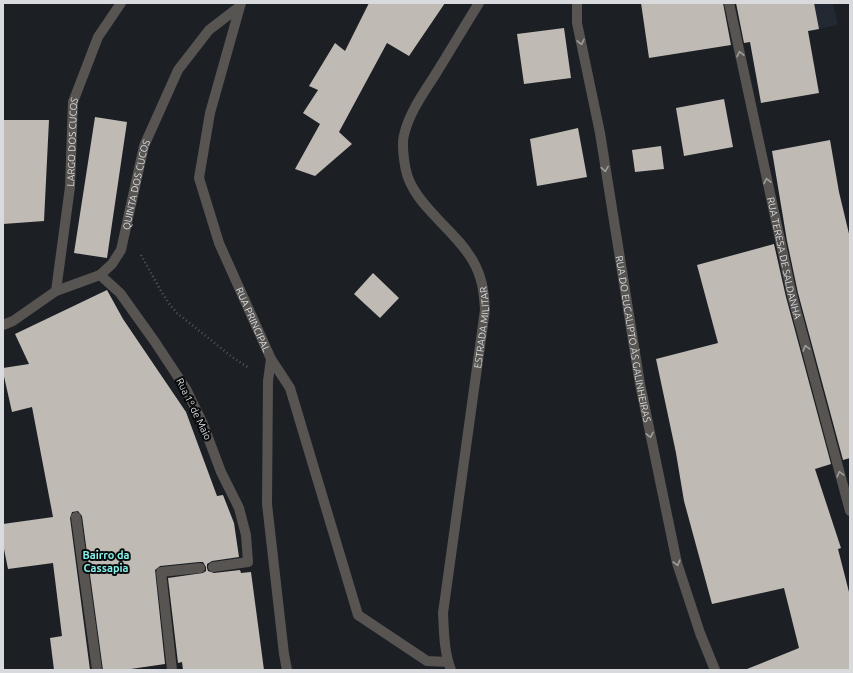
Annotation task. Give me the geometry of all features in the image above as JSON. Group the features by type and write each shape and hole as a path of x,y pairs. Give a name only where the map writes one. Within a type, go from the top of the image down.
{"street":[{"name":"LARGO DOS CUCOS","path":"56,291 70,187 73,102 98,37 121,3"},
{"name":"ESTRADA MILITAR","path":"450,666 444,641 443,613 485,310 484,292 473,261 462,245 423,202 412,187 405,166 403,152 404,136 409,119 479,3"},
{"name":"RUA DO EUCALIPTO ÀS GALINHEIRAS","path":"577,3 577,23 600,133 640,384 677,564 700,633 715,670"},
{"name":"RUA TERESA DE SALDANHA","path":"729,3 792,295 850,511"},
{"name":"QUINTA DOS CUCOS","path":"3,325 13,321 56,291 100,275 112,264 121,250 144,146 178,70 209,30 240,5"},
{"name":"RUA PRINCIPAL","path":"240,5 210,113 199,178 219,243 271,359 268,381 267,504 287,670"},
{"name":"Rua 1º de Maio","path":"100,275 120,293 186,389 203,424 222,472 239,508 246,535 248,562 213,567"},
{"path":"271,359 290,388 358,615 427,661 450,666"},
{"path":"76,517 97,670"},
{"path":"172,670 161,572 200,568"}],"path":[{"path":"127,225 134,243 170,305 232,357 268,381"}],"shaded area":[{"path":"744,3 833,3 838,25 808,31"}],"building":[{"path":"369,3 445,3 409,56 387,43 339,132 352,144 315,176 295,169 320,124 303,113 318,90 309,86 335,43 345,51"},
{"path":"641,3 723,3 731,45 649,58"},
{"path":"736,3 814,3 819,29 808,31 819,93 761,103 750,42 744,43"},
{"path":"564,28 571,78 524,84 517,34"},
{"path":"724,99 733,147 684,156 676,108"},
{"path":"95,117 127,122 107,258 74,253"},
{"path":"3,120 49,120 44,221 3,224"},
{"path":"578,128 587,177 537,186 530,139"},
{"path":"830,140 839,192 850,238 850,458 843,460 798,293 787,241 772,151"},
{"path":"661,146 664,169 635,172 632,150"},
{"path":"774,244 786,297 831,464 815,469 841,548 838,549 850,596 850,670 747,670 799,648 784,588 712,604 684,501 676,453 656,359 718,343 697,265"},
{"path":"373,273 399,298 380,318 354,294"},
{"path":"107,290 123,319 186,412 217,496 223,495 234,523 239,557 212,561 207,564 207,568 208,571 214,573 240,570 241,573 251,572 264,670 183,670 182,662 178,663 168,578 203,573 206,571 206,567 203,562 199,562 160,566 155,570 165,664 124,670 103,670 82,516 78,511 72,512 70,518 90,670 54,670 50,638 62,636 53,563 8,569 3,544 3,524 53,517 32,407 12,412 3,372 3,368 29,364 15,334"}],"district":[{"name":"Bairro da Cassapia","path":"106,561"}]}
